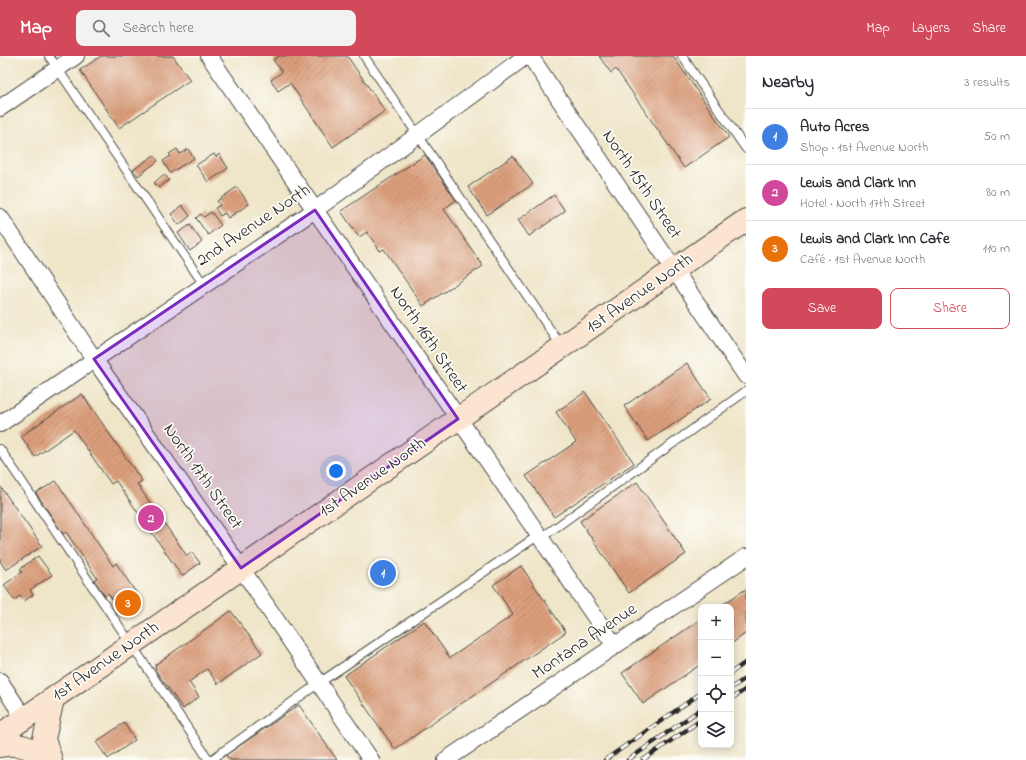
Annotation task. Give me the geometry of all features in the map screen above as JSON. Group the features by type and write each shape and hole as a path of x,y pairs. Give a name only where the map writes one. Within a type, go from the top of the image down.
{"main road":[{"name":"1st Avenue North","path":"0,735 746,220"},
{"path":"51,760 44,740 53,699"},
{"path":"0,746 22,745 48,760"}],"street":[{"path":"0,108 53,62 76,56"},
{"name":"North 16th Street","path":"210,56 615,646"},
{"name":"2nd Avenue North","path":"0,424 315,210 526,56"},
{"name":"North 15th Street","path":"530,56 746,376"},
{"name":"North 17th Street","path":"0,218 94,360 241,568 371,760"},
{"name":"Montana Avenue","path":"446,760 746,557"},
{"path":"0,681 24,718"}],"lane":[{"path":"364,56 562,347"},
{"path":"682,56 746,149"},
{"path":"53,62 204,285"},
{"path":"0,449 210,760 319,683 540,537 746,391"}],"highlighted area":[{"path":"315,210 458,419 241,568 94,359"}],"building":[{"path":"101,56 173,56 190,80 119,128 80,70"},
{"path":"279,56 347,56 385,111 333,147 290,83 278,91 271,80 282,72 273,60"},
{"path":"599,56 673,56 729,137 684,168 616,69 611,73"},
{"path":"177,149 180,154 188,149 194,158 170,173 163,161 171,156 169,154"},
{"path":"214,154 216,157 219,154 228,168 208,182 196,165"},
{"path":"154,155 158,161 138,176 133,170"},
{"path":"425,155 456,200 444,209 483,266 423,306 384,249 380,251 367,232 359,237 341,211"},
{"path":"513,156 533,184 487,215 468,187"},
{"path":"164,174 169,180 159,188 154,183"},
{"path":"237,187 249,204 228,218 225,213 220,216 215,208 220,205 217,201"},
{"path":"554,195 565,211 529,236 518,220"},
{"path":"182,205 190,216 179,225 171,214"},
{"path":"211,212 221,225 208,235 196,218 201,214 204,217"},
{"path":"190,225 202,242 190,251 178,233"},
{"path":"687,363 711,399 648,441 624,406"},
{"path":"585,392 634,463 554,517 526,476 576,442 556,412"},
{"path":"82,394 142,481 137,484 187,556 192,552 200,563 182,576 116,481 111,484 74,430 35,457 21,436"},
{"path":"56,481 113,566 116,563 143,603 124,616 108,593 105,596 94,580 97,578 66,532 63,534 36,493"},
{"path":"637,482 686,554 629,593 580,521"},
{"path":"0,486 42,546 6,570 0,561"},
{"path":"38,556 52,575 30,590 33,595 24,601 20,596 14,600 4,585 22,572 20,569"},
{"path":"521,566 566,632 395,749 344,676 424,621 450,658 513,615 493,585"},
{"path":"746,589 746,633 734,642 734,604 724,604"},
{"path":"231,611 262,653 218,684 207,669 189,682 199,697 183,709 156,671 155,665"},
{"path":"698,621 698,666 643,704 622,673"},
{"path":"299,705 337,760 230,760 226,755"},
{"path":"124,723 135,740 108,759 96,742"}],"railway":[{"path":"734,671 746,662"},
{"path":"734,686 746,678"},
{"path":"734,697 746,689"},
{"path":"605,760 698,695"},
{"path":"628,760 698,711"},
{"path":"643,760 698,722"}],"place":[{"name":"Lewis and Clark Inn","path":"151,518"},
{"name":"Auto Acres","path":"383,573"},
{"name":"Lewis and Clark Inn Cafe","path":"128,603"}]}
